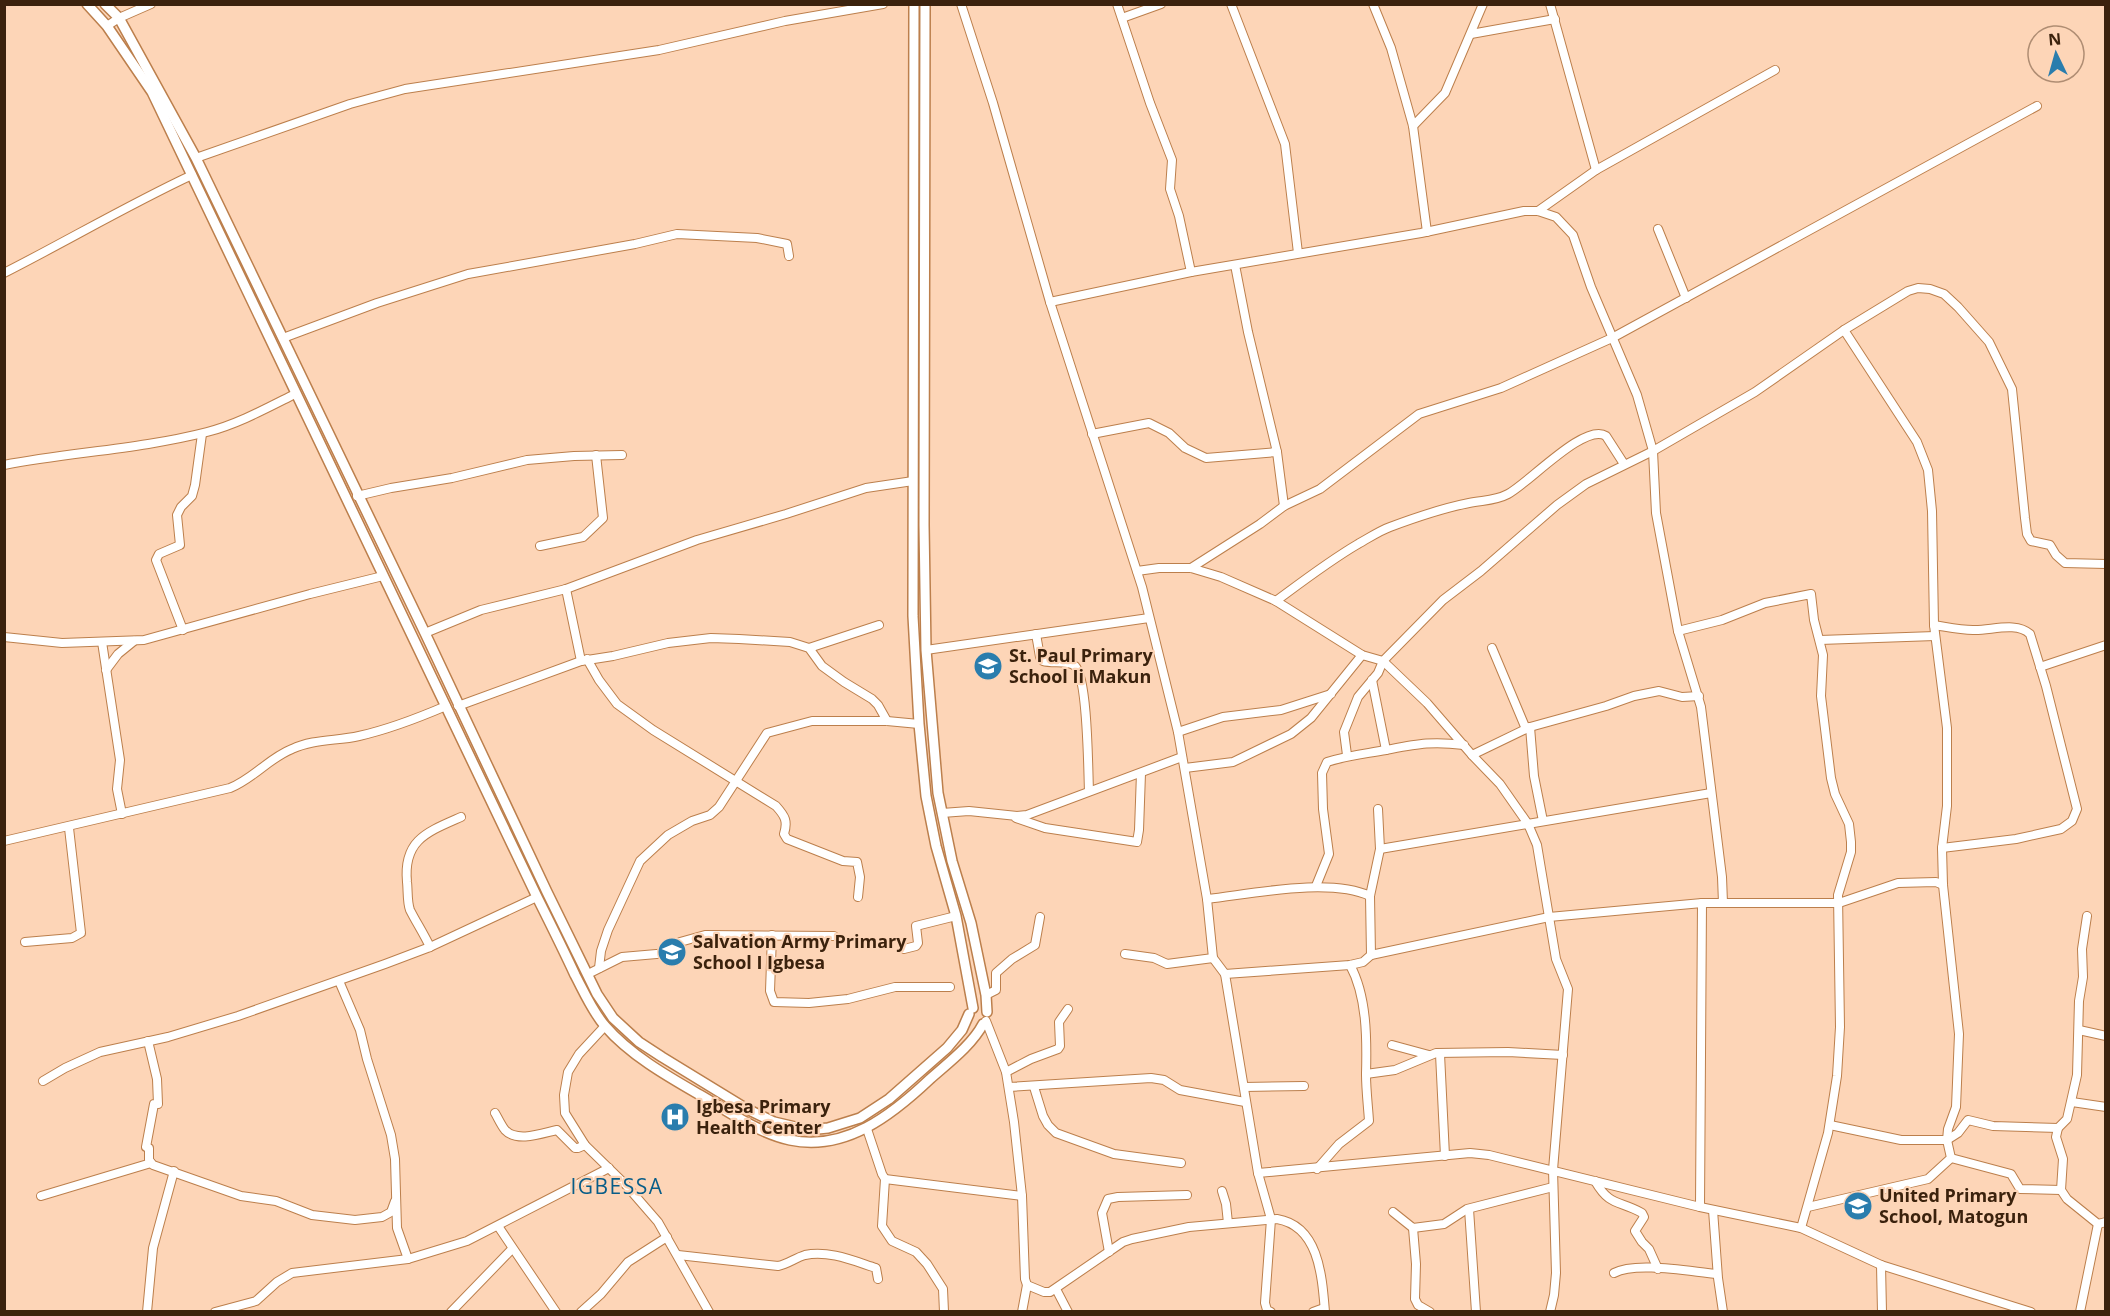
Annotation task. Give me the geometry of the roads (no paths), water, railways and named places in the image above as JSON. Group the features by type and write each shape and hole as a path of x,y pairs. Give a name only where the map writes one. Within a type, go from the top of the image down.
{"street":[{"path":"87,4 107,26 152,92 587,999 605,1026 634,1052 676,1081 771,1134 803,1142 824,1142 867,1129 922,1087 957,1054 986,1019 986,995 971,923 952,861 942,813 930,717 924,536 925,4"},
{"path":"105,4 118,18 196,158 601,1001 614,1018 647,1047 747,1109 774,1122 808,1130 835,1126 860,1118 889,1100 947,1048 962,1030 971,1011 981,1006 1006,1072 1009,1087 1022,1196 1027,1285 1022,1311"},
{"path":"107,26 118,18 151,4"},
{"path":"196,158 350,104 405,89 659,50 785,21 883,4"},
{"path":"914,4 912,481 913,616 919,724 926,796 940,866 956,916 973,1023 986,1019"},
{"path":"961,4 993,103 1050,302 1137,571 1178,732 1207,899 1213,958 1225,974 1258,1173 1270,1219 1265,1303 1267,1311"},
{"path":"1117,4 1172,160 1170,189 1179,216 1191,272"},
{"path":"1122,18 1161,4"},
{"path":"1232,4 1286,144 1298,253"},
{"path":"1373,4 1391,48 1413,126 1427,232"},
{"path":"1413,126 1445,93 1483,4"},
{"path":"1550,4 1596,170"},
{"path":"1471,34 1555,19"},
{"path":"1538,211 1596,170 1775,70"},
{"path":"1191,568 1284,506 1320,489 1419,414 1501,388 1612,338 2037,106"},
{"path":"4,273 75,237 140,200 192,175"},
{"path":"1050,302 1191,272 1427,232 1500,216 1538,211 1556,217 1573,235 1591,287 1637,395 1653,451 1656,513 1678,632 1699,696 1722,877 1723,903"},
{"path":"1658,229 1686,298"},
{"path":"283,338 377,303 468,274 635,244 677,234 757,238 788,244 789,256"},
{"path":"1235,265 1248,332 1277,452 1284,506"},
{"path":"1347,755 1344,732 1358,697 1378,673 1383,661 1443,600 1481,571 1557,505 1586,484 1653,451 1755,392 1844,330 1908,291 1918,288 1944,294 1958,306 1989,342 2012,389 2027,534 2031,541 2050,546 2065,563 2106,564"},
{"path":"1844,330 1917,442 1928,471 1932,511 1934,625 1947,728 1947,806 1942,848 1943,885 1959,1034 1956,1107 1947,1140 1951,1158"},
{"path":"4,465 202,434 242,420 295,394"},
{"path":"1092,434 1149,423 1169,433 1185,448 1206,458 1277,452"},
{"path":"1276,601 1326,564 1388,527 1470,503 1496,500 1508,495 1557,455 1593,433 1606,435 1624,464"},
{"path":"183,630 156,560 159,554 180,545 177,515 181,507 192,496 202,434"},
{"path":"540,546 583,537 603,518 596,455"},
{"path":"357,496 452,478 528,460 622,455"},
{"path":"425,633 481,610 566,589 697,540 866,488 912,481"},
{"path":"1137,571 1191,568 1221,577 1276,601 1362,655 1383,661 1426,703 1500,784 1528,824 1537,845 1556,959 1568,989 1553,1170 1556,1273 1550,1311"},
{"path":"4,637 62,643 135,640 163,636 310,594 383,576"},
{"path":"566,589 584,660 617,704 653,730 735,782 770,801 779,809 788,823 784,834 787,839 843,861 857,862 860,877 858,897"},
{"path":"1678,632 1722,620 1771,602 1811,594 1823,665 1820,684 1831,778 1835,794 1846,816 1851,852 1838,895 1839,1056 1830,1125 1802,1228"},
{"path":"926,650 1149,618"},
{"path":"1934,625 1974,630 2016,627 2025,629 2030,634 2071,782 2076,809 2072,820 2061,829 2016,839 1942,848"},
{"path":"458,706 584,660 613,656 668,643 711,638 790,642 809,648 879,626"},
{"path":"1036,634 1040,657 1043,661 1071,664 1078,671 1086,718 1089,791"},
{"path":"1820,640 1935,636"},
{"path":"106,670 118,654 135,640"},
{"path":"102,642 120,760 117,789 122,814"},
{"path":"2040,667 2106,645"},
{"path":"809,648 822,666 872,699 887,721"},
{"path":"1492,648 1528,728 1543,821"},
{"path":"1185,768 1233,762 1291,734 1311,718 1362,655"},
{"path":"1372,680 1386,750"},
{"path":"1472,755 1528,728 1647,693 1659,691 1682,697 1699,696"},
{"path":"1178,732 1223,717 1281,710 1332,693"},
{"path":"4,841 69,828 230,788 247,780 269,761 292,749 314,742 348,738 381,730 446,706"},
{"path":"599,968 601,951 608,930 640,861 668,835 692,821 710,815 719,807 767,733 807,721 887,721 919,724"},
{"path":"1316,886 1329,854 1323,809 1322,773 1327,762 1347,755 1430,742 1464,745"},
{"path":"942,813 969,811 1017,816 1033,813 1182,757"},
{"path":"1017,816 1016,818 1046,828 1137,842 1140,830 1141,773"},
{"path":"1380,849 1711,793"},
{"path":"1371,955 1370,896 1380,849 1378,809"},
{"path":"430,947 410,909 407,859 413,845 426,834 461,817"},
{"path":"25,942 72,938 81,933 69,828"},
{"path":"1225,974 1350,965 1362,962 1371,955 1549,917 1702,903 1839,903 1898,883 1936,882 1943,885"},
{"path":"1207,899 1316,886 1351,890 1370,896"},
{"path":"43,1081 64,1068 100,1052 238,1016 339,981 430,947 537,897"},
{"path":"1700,1207 1702,903"},
{"path":"904,949 916,946 918,943 916,926 956,916"},
{"path":"2080,1311 2102,1223 2067,1199 2061,1190 2063,1159 2056,1137 2058,1128 2067,1119 2077,1075 2079,1000 2084,977 2082,950 2087,916"},
{"path":"986,995 996,990 996,973 1012,958 1035,945 1040,917"},
{"path":"772,935 770,992 774,1002 809,1003 838,1000 895,987 950,987"},
{"path":"588,974 627,956 668,953 680,942 701,936 834,936"},
{"path":"1125,954 1154,958 1167,964 1213,958"},
{"path":"1317,1169 1339,1144 1369,1120 1361,995 1350,965"},
{"path":"339,981 360,1030 391,1135 395,1159 397,1228 408,1259"},
{"path":"1006,1072 1058,1049 1059,1022 1068,1009"},
{"path":"605,1026 579,1054 568,1072 565,1084 565,1113 585,1145 658,1222 710,1311"},
{"path":"2079,1030 2106,1036"},
{"path":"148,1041 158,1086 158,1104 154,1104 146,1147 149,1148 151,1162 156,1166 241,1196 276,1201 312,1215 327,1218 355,1220 382,1217 391,1212 396,1201"},
{"path":"1392,1045 1429,1055"},
{"path":"1366,1074 1395,1070 1429,1055 1499,1052 1563,1055"},
{"path":"1440,1054 1446,1156"},
{"path":"1009,1087 1151,1078 1164,1080 1180,1090 1245,1102"},
{"path":"1244,1087 1304,1086"},
{"path":"1034,1087 1043,1116 1056,1132 1114,1154 1181,1163"},
{"path":"2072,1102 2106,1107"},
{"path":"495,1113 511,1134 523,1136 557,1130 575,1148 585,1145"},
{"path":"1830,1125 1901,1140 1947,1140 1958,1133 1968,1120 1993,1126 2058,1128"},
{"path":"867,1129 885,1179 882,1226 892,1241 916,1252 927,1264 943,1289 944,1311"},
{"path":"1258,1173 1470,1153 1489,1155 1700,1207 1802,1228 1881,1265 2015,1309 2031,1311"},
{"path":"1808,1207 1928,1179 1951,1158"},
{"path":"1951,1158 2011,1174 2020,1190 2061,1190"},
{"path":"41,1196 151,1162"},
{"path":"215,1311 256,1301 277,1282 292,1273 408,1259 467,1242 609,1168"},
{"path":"147,1311 153,1248 174,1171"},
{"path":"885,1179 1022,1196"},
{"path":"1595,1180 1605,1196 1618,1204 1642,1213 1644,1217 1635,1231 1649,1249 1658,1269"},
{"path":"1393,1212 1413,1228 1446,1224 1468,1209 1553,1187"},
{"path":"1222,1191 1228,1223"},
{"path":"1109,1252 1102,1213 1108,1199 1187,1195"},
{"path":"1468,1209 1476,1311"},
{"path":"1713,1210 1723,1311"},
{"path":"1027,1285 1050,1292 1123,1242 1146,1235 1189,1227 1270,1219 1291,1221 1313,1245 1325,1310 1313,1311"},
{"path":"498,1226 556,1311"},
{"path":"1413,1228 1416,1264 1415,1299 1418,1305 1430,1311"},
{"path":"581,1311 602,1294 628,1262 667,1237"},
{"path":"451,1311 512,1249"},
{"path":"678,1255 778,1266 806,1255 834,1255 876,1268 878,1279"},
{"path":"1881,1265 1882,1311"},
{"path":"1614,1273 1633,1268 1718,1274"},
{"path":"1056,1289 1068,1311"}],"place":[{"name":"St. Paul Primary School Ii Makun","path":"988,666"},
{"name":"Salvation Army Primary School I Igbesa","path":"672,952"},
{"name":"Igbesa Primary Health Center","path":"675,1117"},
{"name":"United Primary School, Matogun","path":"1858,1206"}],"district":[{"name":"IGBESSA","path":"617,1187"}]}
